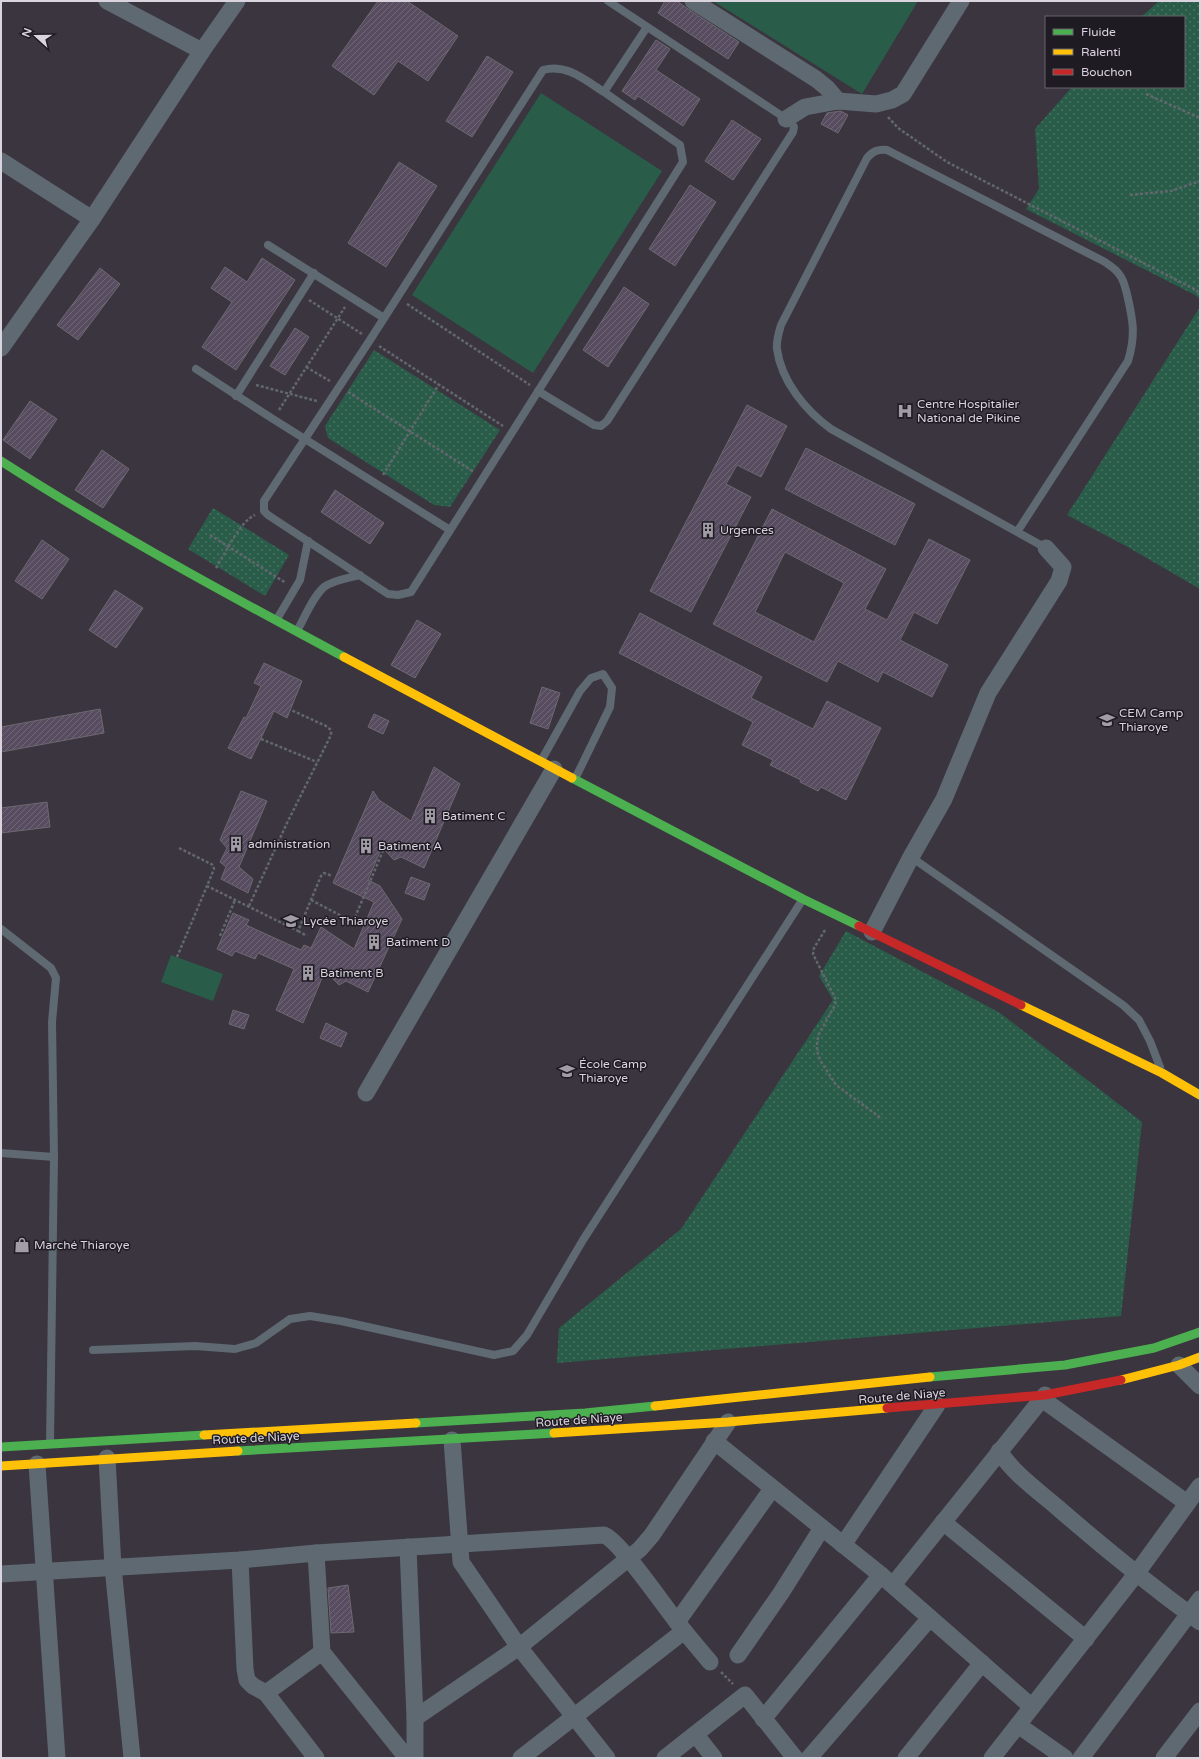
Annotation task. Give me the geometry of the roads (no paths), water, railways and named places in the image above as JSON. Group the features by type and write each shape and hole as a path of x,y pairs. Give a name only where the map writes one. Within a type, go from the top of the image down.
{"main road":[{"path":"1,461 37,484 207,584 575,780 803,899 1162,1073 1200,1095"},
{"name":"Route de Niaye","path":"1,1466 88,1443 585,1413 932,1377 1065,1366 1154,1348 1200,1332"},
{"name":"Route de Niaye","path":"6,1447 46,1455 89,1460 130,1456 452,1440 728,1422 1044,1397 1156,1372 1200,1357"},
{"path":"1,1439 6,1447"},
{"path":"128,1440 126,1450 130,1456"},
{"path":"88,1443 92,1452 89,1460"}],"street":[{"path":"107,1 202,51"},
{"path":"1,348 92,220 202,51 237,1"},
{"path":"693,1 816,79 827,88 838,102"},
{"path":"786,119 805,107 838,102 876,104 892,100 903,94 961,1"},
{"path":"1,161 92,220"},
{"path":"872,932 911,857 944,799 988,693 1059,581 1064,567 1046,548"},
{"path":"366,1093 548,765"},
{"path":"1179,1365 1200,1386"},
{"path":"763,1719 887,1580 943,1522 1044,1397 1187,1503"},
{"path":"843,1545 937,1405"},
{"path":"415,1718 519,1647 640,1549 652,1535 728,1422"},
{"path":"452,1440 460,1558 463,1566 519,1647 607,1758"},
{"path":"714,1441 887,1580 1032,1707"},
{"path":"999,1451 1012,1469 1136,1574 1194,1618"},
{"path":"46,1455 45,1570 57,1758"},
{"path":"107,1458 113,1566 132,1758"},
{"path":"992,1758 1136,1574 1200,1486"},
{"path":"521,1758 681,1627 772,1488"},
{"path":"943,1522 1086,1639"},
{"path":"738,1655 770,1609 822,1528"},
{"path":"1,1574 113,1566 240,1560 316,1553 604,1535 610,1538 628,1559 710,1662"},
{"path":"408,1547 415,1718 415,1758"},
{"path":"316,1553 322,1652 407,1758"},
{"path":"240,1560 245,1669 248,1680 253,1686 266,1693 316,1758"},
{"path":"1081,1758 1194,1618 1200,1599"},
{"path":"809,1758 930,1618"},
{"path":"266,1693 322,1652"},
{"path":"906,1758 982,1663"},
{"path":"665,1758 745,1695 795,1758"},
{"path":"1164,1758 1200,1710"},
{"path":"1018,1725 1065,1758"},
{"path":"696,1735 714,1758"}],"lane":[{"path":"538,391 594,425 601,426 607,421 789,141 794,127 786,119 608,1"},
{"path":"604,92 646,27"},
{"path":"552,67 567,69 604,92 680,145 683,162 411,592 398,595 388,594 268,515 264,511 264,501 370,340 543,70 552,67"},
{"path":"1017,532 1128,361 1133,344 1134,331 1133,317 1123,280 1114,268 1104,262 887,150 880,149 872,152 867,158 781,324 777,348 784,369 796,394 810,412 831,429 1017,532 1046,548"},
{"path":"268,245 384,318"},
{"path":"236,396 314,273"},
{"path":"196,369 236,396 450,530"},
{"path":"276,620 300,580 308,541"},
{"path":"297,632 314,600 324,587 338,581 360,575"},
{"path":"548,765 580,691 591,678 603,674 612,688 610,707 575,780"},
{"path":"911,857 1123,1005 1139,1020 1150,1041 1162,1073"},
{"path":"93,1350 195,1346 235,1349 256,1344 290,1319 310,1316 341,1321 494,1355 513,1351 528,1334 583,1240 803,899"},
{"path":"1,929 52,968 56,978 52,1022 54,1157 46,1455"},
{"path":"1,1153 54,1157"}],"place":[{"name":"Centre Hospitalier National de Pikine","path":"905,411"},
{"name":"Urgences","path":"708,530"},
{"name":"CEM Camp Thiaroye","path":"1107,720"},
{"name":"Batiment C","path":"430,816"},
{"name":"administration","path":"236,844"},
{"name":"Batiment A","path":"366,846"},
{"name":"Lycée Thiaroye","path":"291,921"},
{"name":"Batiment D","path":"374,942"},
{"name":"Batiment B","path":"308,973"},
{"name":"École Camp Thiaroye","path":"567,1071"},
{"name":"Marché Thiaroye","path":"22,1245"}]}
